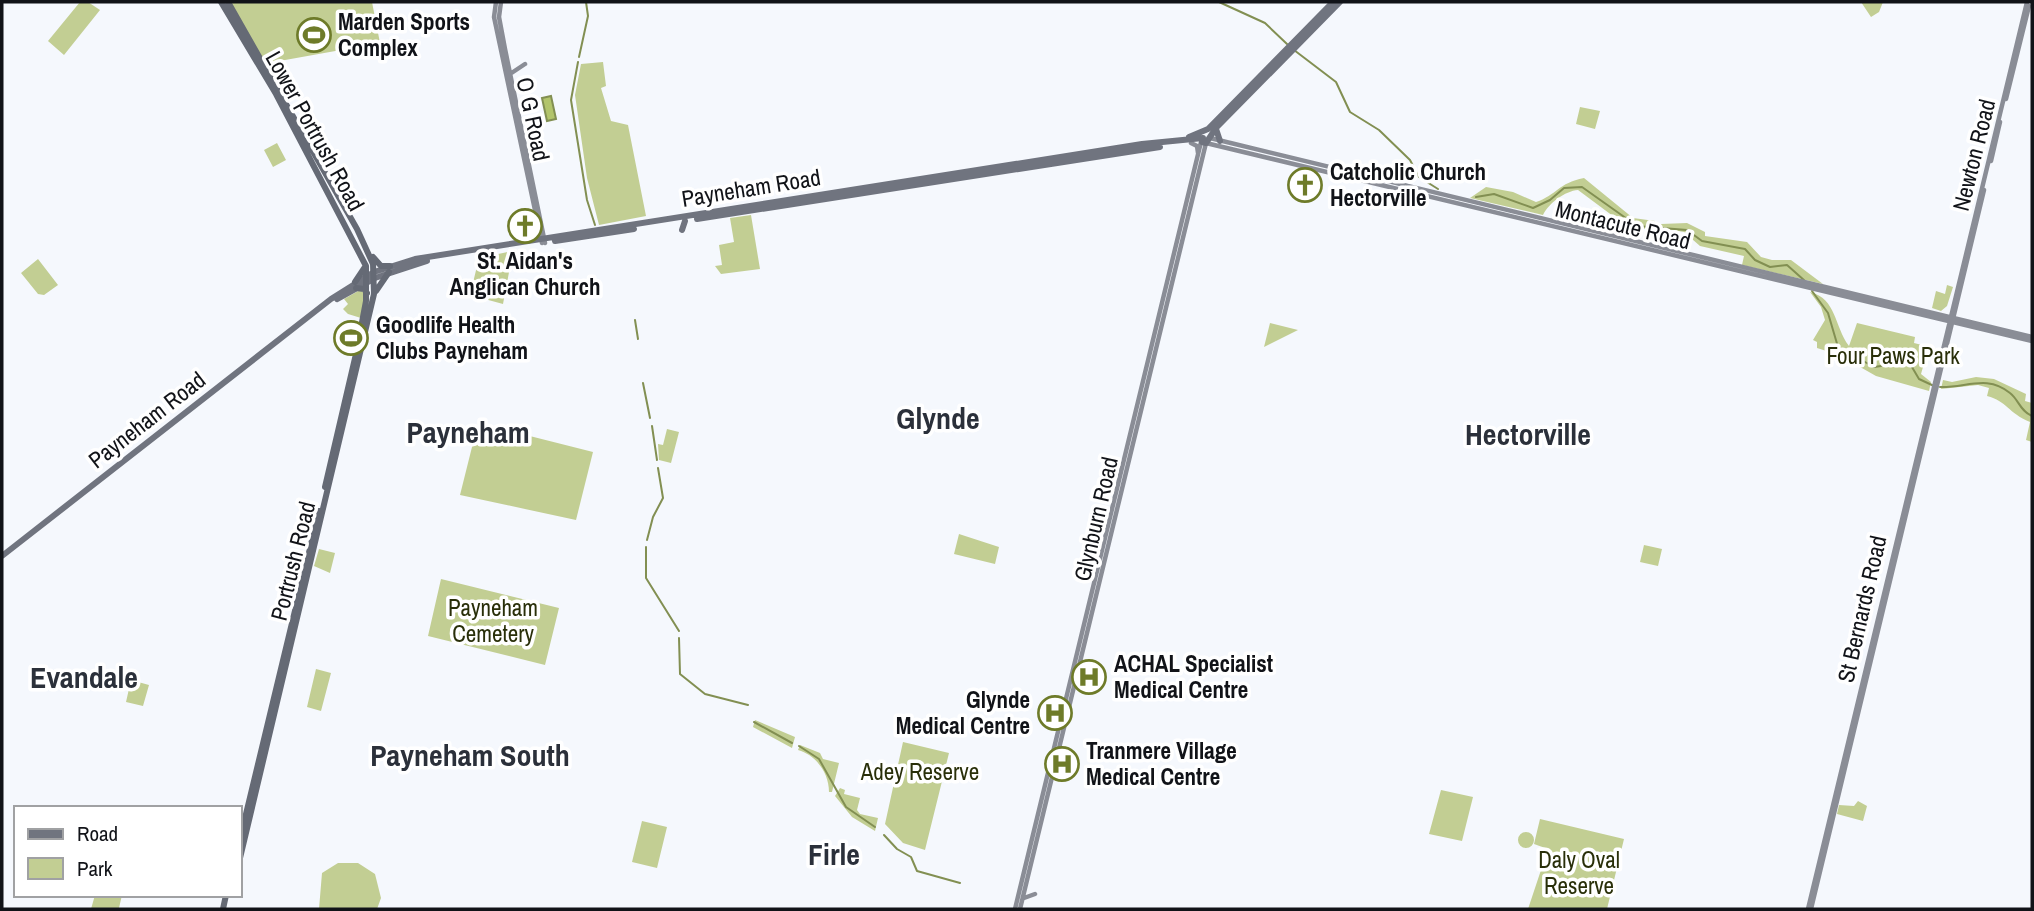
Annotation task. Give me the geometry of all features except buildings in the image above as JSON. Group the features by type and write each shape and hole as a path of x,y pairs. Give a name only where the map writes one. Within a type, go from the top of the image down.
{"highway":[{"name":"Lower Portrush Road","path":"221,2 278,87 367,250 371,277"},
{"name":"Lower Portrush Road","path":"228,2 237,27 277,96 371,277"},
{"path":"269,82 278,87 277,96"},
{"path":"320,178 330,184 330,195"},
{"path":"365,264 356,285 371,294 389,269 381,266 367,250"},
{"name":"Portrush Road","path":"242,850 371,294 371,277"},
{"name":"Portrush Road","path":"242,831 371,294"},
{"path":"270,712 277,705 274,694"}],"main road":[{"name":"O G Road","path":"498,2 494,17 543,241"},
{"path":"1204,140 1333,2"},
{"path":"1142,145 1192,136 1208,129 1340,2"},
{"name":"Newton Road","path":"1951,319 2028,2"},
{"path":"510,74 525,64"},
{"name":"O G Road","path":"507,68 542,224 543,241"},
{"path":"1191,143 1197,146 1200,155 1209,146 1219,143 1216,127"},
{"path":"1204,140 1208,129"},
{"name":"Payneham Road","path":"543,241 1098,153 1204,140"},
{"name":"Payneham Road","path":"2,556 315,313 356,285 415,259 709,217 1142,145 1204,140"},
{"name":"Montacute Road","path":"1204,140 1702,257 2032,339"},
{"name":"Glynburn Road","path":"1018,909 1039,811 1204,140"},
{"name":"Montacute Road","path":"1219,143 1705,263 1807,285"},
{"name":"Glynburn Road","path":"1018,909 1023,899 1047,801 1200,155"},
{"path":"701,214 709,217"},
{"path":"680,220 682,230"},
{"path":"542,224 548,233 559,237"},
{"path":"1702,257 1705,263"},
{"path":"1955,304 1964,322 1947,334 1936,316 1955,304"},
{"name":"St Bernards Road","path":"1809,909 1951,319"},
{"path":"1039,811 1047,801"},
{"path":"1023,899 1035,894"}],"green space":[{"path":"80,2 88,2 100,10 64,55 48,41"},
{"name":"Marden Sports Complex","path":"228,2 372,2 380,43 274,62 266,66"},
{"path":"1861,2 1883,2 1879,12 1871,17"},
{"path":"603,62 606,86 601,88 611,121 628,125 646,216 599,225 587,178 575,95 581,64"},
{"path":"1580,107 1600,111 1595,129 1576,124"},
{"path":"277,143 286,160 273,167 264,150"},
{"path":"1584,178 1633,218 1655,221 1653,229 1629,228 1578,190 1558,198 1543,215 1470,198 1486,187 1513,192 1536,202 1568,183"},
{"path":"751,215 760,269 721,274 715,266 722,265 719,245 734,242 730,218"},
{"path":"1687,223 1705,232 1705,236 1747,242 1761,257 1791,260 1823,284 1742,265 1744,256 1700,246 1684,232 1660,228 1661,224"},
{"path":"513,251 503,304 470,295 479,258"},
{"path":"38,259 58,285 44,295 38,294 21,273"},
{"path":"1947,285 1953,287 1947,306 1941,311 1932,308 1936,291 1945,294"},
{"path":"360,290 365,293 361,318 348,314 343,309 348,304 344,299"},
{"name":"Four Paws Park","path":"1810,292 1819,296 1830,307 1849,346 1857,323 1915,337 1914,343 1938,349 1927,353 1921,374 1931,382 1929,391 1876,376 1839,355 1817,348 1817,342 1813,340 1825,320 1821,307"},
{"path":"1270,323 1298,330 1264,347"},
{"path":"1976,377 1994,379 2026,394 2025,401 2032,403 2032,442 2026,440 2030,422 1987,396 1989,388 1978,385 1941,389 1943,380 1952,382"},
{"path":"478,423 593,452 576,520 460,495"},
{"path":"667,429 679,432 671,463 659,460 658,444 663,445"},
{"path":"959,534 999,547 995,564 954,554"},
{"path":"1644,545 1662,549 1658,566 1640,562"},
{"path":"319,549 335,553 330,573 314,566"},
{"name":"Payneham Cemetery","path":"441,579 559,608 545,665 428,636"},
{"path":"316,669 331,673 321,711 307,707"},
{"path":"131,680 149,685 143,706 126,702"},
{"path":"755,720 795,737 792,748 753,727"},
{"name":"Adey Reserve","path":"903,742 949,753 925,850 903,843 885,824"},
{"path":"800,745 820,753 823,759 839,763 832,792 829,792 827,778 816,760 798,750"},
{"path":"840,788 845,790 844,794 860,798 857,810 860,814 878,818 875,831 852,817 835,796"},
{"path":"1441,790 1473,797 1462,841 1429,834"},
{"path":"1858,801 1867,806 1863,821 1837,814 1839,805 1854,806"},
{"name":"Daly Oval Reserve","path":"1540,819 1624,839 1607,909 1528,909 1548,849 1534,844"},
{"path":"642,821 667,827 657,868 632,862"},
{"path":"1523,832 1529,832 1534,840 1532,846 1523,848 1518,843 1518,837"},
{"path":"338,863 358,863 375,874 381,898 377,909 319,909 322,873"},
{"path":"94,897 122,897 119,908 123,909 91,909"}],"shaded area":[{"path":"551,96 556,119 547,121 542,98"}],"waterway":[{"path":"579,57 588,16 586,2"},
{"path":"1219,2 1265,23 1287,44"},
{"path":"1294,50 1336,82 1350,112 1379,130 1410,160 1419,177 1438,189"},
{"path":"578,62 571,100 587,200 595,225"},
{"path":"1476,197 1494,194 1533,208 1550,200 1564,188 1582,187 1637,226 1687,230 1702,241 1745,249 1755,260 1770,267 1787,265 1805,281"},
{"path":"1812,291 1828,313 1838,347 1874,367 1909,362 1919,379 1934,386"},
{"path":"635,320 638,339"},
{"path":"643,383 650,418"},
{"path":"1940,387 1993,384 2010,393 2032,416"},
{"path":"652,426 657,460"},
{"path":"647,540 653,517 663,498 658,468"},
{"path":"646,547 646,578 679,631"},
{"path":"679,638 680,674 705,694 748,705"},
{"path":"754,722 792,743"},
{"path":"799,746 819,759 846,807 875,827"},
{"path":"884,835 897,849 911,857 917,871 960,883"}],"place":[{"name":"Marden Sports Complex","path":"314,35"},
{"name":"Catcholic Church Hectorville","path":"1305,185"},
{"name":"St. Aidan's Anglican Church","path":"525,226"},
{"name":"Goodlife Health Clubs Payneham","path":"351,338"},
{"name":"ACHAL Specialist Medical Centre","path":"1089,677"},
{"name":"Glynde Medical Centre","path":"1055,713"},
{"name":"Tranmere Village Medical Centre","path":"1062,764"}],"district":[{"name":"Glynde","path":"938,419"},
{"name":"Payneham","path":"468,433"},
{"name":"Hectorville","path":"1528,435"},
{"name":"Evandale","path":"84,678"},
{"name":"Payneham South","path":"470,756"},
{"name":"Firle","path":"834,855"}]}
